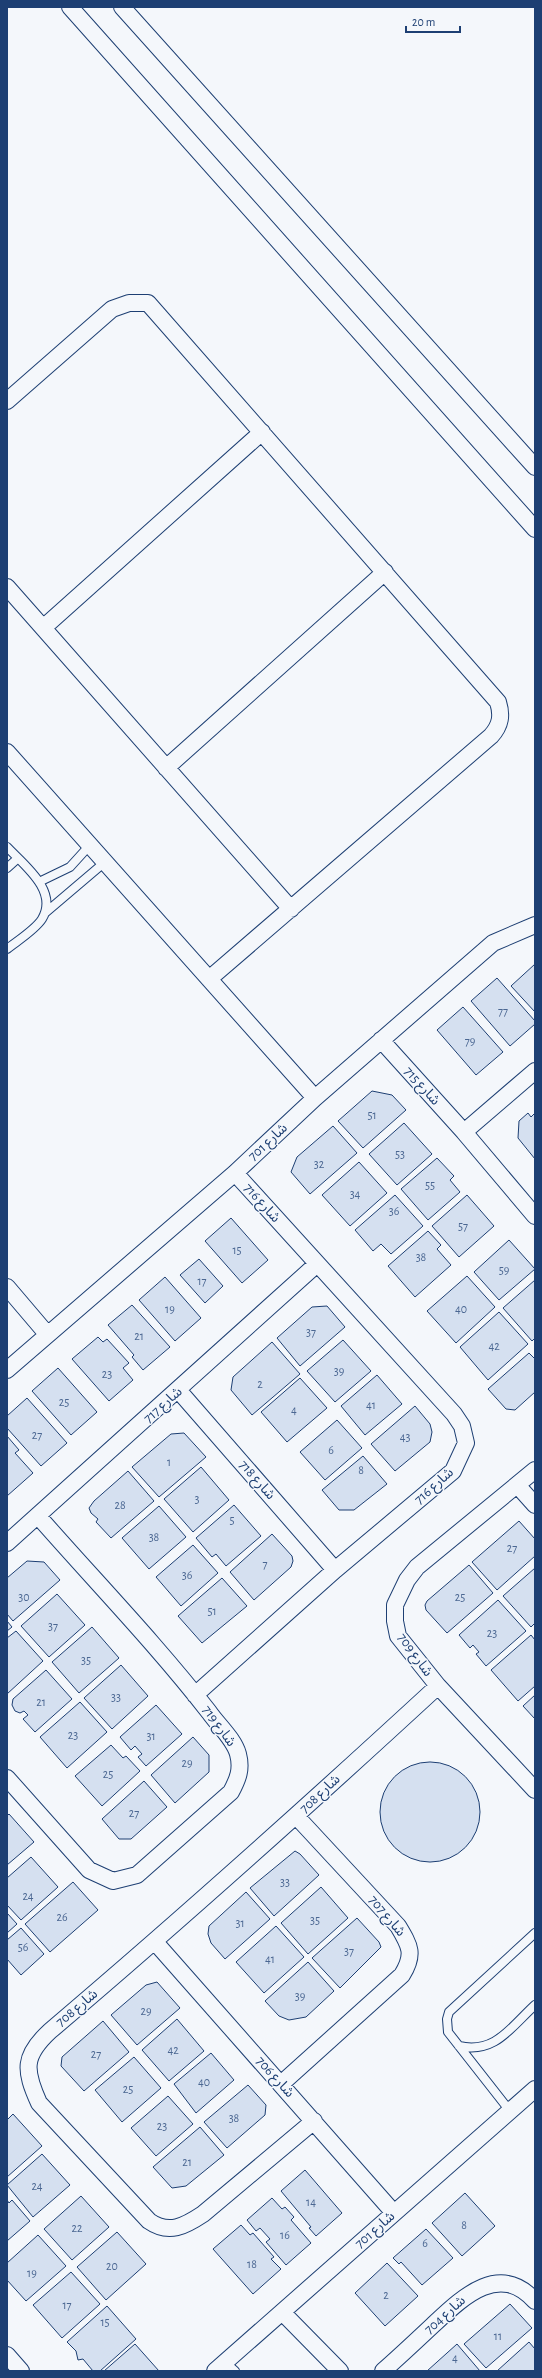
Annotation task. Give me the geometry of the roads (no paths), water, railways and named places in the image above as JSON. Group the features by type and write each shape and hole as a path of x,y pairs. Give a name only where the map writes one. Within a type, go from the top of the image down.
{"street":[{"path":"70,7 535,529"},
{"path":"122,7 535,467"},
{"path":"7,401 108,312 129,303 148,303 498,702 500,709 499,724 491,736 209,979"},
{"path":"43,628 262,432"},
{"path":"166,768 385,572"},
{"path":"7,587 290,909"},
{"path":"7,752 315,1098"},
{"name":"شارع 701","path":"7,1370 235,1173 315,1098 493,943 535,925"},
{"name":"شارع 715","path":"381,1040 464,1132 535,1216"},
{"path":"464,1132 535,1071"},
{"name":"شارع 716","path":"195,1695 335,1570 453,1471 466,1443 462,1426 454,1414 235,1173"},
{"name":"شارع 717","path":"7,1543 179,1391 317,1264"},
{"path":"7,1287 47,1334"},
{"name":"شارع 718","path":"179,1391 335,1570"},
{"name":"شارع 709","path":"535,1470 518,1486 418,1567 407,1580 396,1605 395,1620 398,1636 438,1686 535,1790"},
{"path":"518,1486 535,1505"},
{"name":"شارع 719","path":"7,1778 89,1870 114,1881 137,1875 231,1792 238,1779 240,1766 238,1753 195,1695 38,1516"},
{"name":"شارع 708","path":"314,2121 203,2214 186,2226 172,2229 156,2226 149,2221 39,2103 30,2083 28,2065 35,2045 155,1942 438,1686"},
{"name":"شارع 707","path":"281,2084 402,1975 408,1965 411,1955 407,1941 398,1926 296,1816"},
{"name":"شارع 706","path":"155,1942 394,2213"},
{"name":"شارع 701","path":"225,2368 282,2312 535,2089"},
{"name":"شارع 704","path":"384,2371 466,2295 486,2285 506,2284 524,2290 535,2301"},
{"path":"282,2312 340,2371"},
{"path":"7,2355 21,2371"}],"lane":[{"path":"39,882 70,867 90,845"},
{"path":"7,847 39,882 46,897 45,913 42,920 7,949"},
{"path":"7,868 17,859"},
{"path":"45,913 105,862"},
{"path":"510,2111 448,2032 446,2019 449,2012 535,1933"},
{"path":"458,2046 473,2049 492,2044 535,2005"}]}
